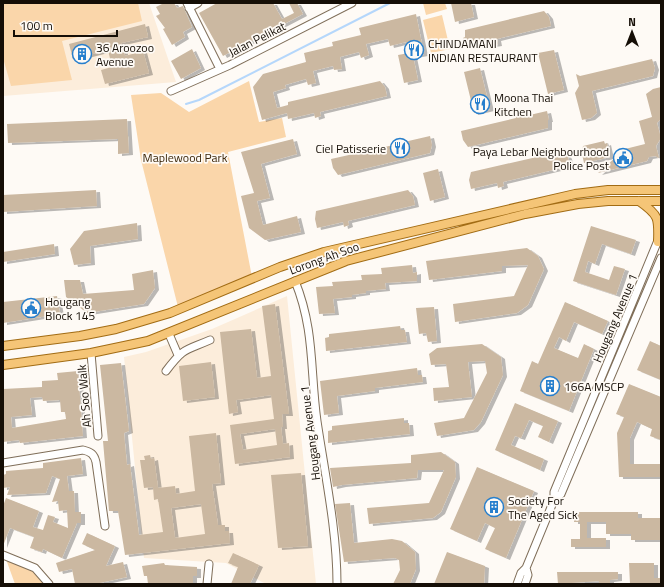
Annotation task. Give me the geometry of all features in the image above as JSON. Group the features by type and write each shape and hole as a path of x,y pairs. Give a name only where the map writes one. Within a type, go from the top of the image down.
{"main road":[{"name":"Lorong Ah Soo","path":"3,346 80,336 144,322 296,261 363,242 575,194 608,190 661,190"},
{"path":"639,201 655,213 658,219 658,242"},
{"name":"Lorong Ah Soo","path":"3,365 91,353 148,341 169,334 295,281 368,255 543,210 578,204 661,201"},
{"path":"363,242 374,245 374,250 368,255"}],"street":[{"path":"198,3 188,6 220,69"},
{"name":"Jalan Pelikat","path":"171,92 352,3"},
{"name":"Hougang Avenue 1","path":"517,584 521,573 526,568 554,500 554,492 661,233"},
{"name":"Hougang Avenue 1","path":"554,500 561,494 661,258"},
{"name":"Hougang Avenue 1","path":"295,281 304,305 309,327 317,420 329,503 337,584"},
{"path":"169,334 178,354"},
{"path":"166,371 178,354 187,348 210,340"},
{"name":"Ah Soo Walk","path":"91,353 98,436"},
{"path":"3,463 83,450 90,452 94,456 96,462 105,526"},
{"path":"3,554 35,568 49,584"},
{"path":"207,584 209,564"},
{"name":"Hougang Avenue 1","path":"525,584 528,575 526,568"}],"shaded area":[{"path":"3,3 149,3 176,82 3,96"},
{"path":"287,296 316,584 266,584 226,563 144,558 124,357 146,352 212,329"}],"green space":[{"path":"3,3 138,3 142,21 62,41 72,80 11,86 3,58"},
{"path":"423,3 445,3 447,9 426,15"},
{"path":"442,15 450,49 431,53 423,20"},
{"name":"Maplewood Park","path":"249,81 259,122 282,118 286,137 228,152 252,277 178,307 141,160 131,95 161,93 189,112"},
{"path":"9,560 39,574 48,584 15,584 7,562"}],"building":[{"path":"164,3 174,3 177,8 183,6 192,27 183,32 185,37 172,45 163,29 165,28 156,16 160,14 156,7"},
{"path":"217,3 273,3 282,19 294,13 289,3 297,3 303,14 223,56 199,13"},
{"path":"451,3 471,3 474,17 455,22"},
{"path":"544,11 549,17 551,26 497,39 498,44 492,45 491,41 465,47 463,38 465,37 465,30"},
{"path":"416,14 424,54 413,56 418,80 404,83 398,55 409,53 406,42 390,46 388,39 366,44 369,55 361,58 359,52 340,57 342,69 334,70 333,66 313,71 316,83 308,85 306,79 285,85 286,88 273,92 277,108 288,105 288,102 380,81 385,87 387,96 320,112 321,116 315,118 314,113 288,119 287,113 262,120 253,87 263,74 306,62 304,53 333,46 332,42 361,35 359,28"},
{"name":"36 Aroozoo Avenue","path":"145,24 148,37 121,43 125,56 143,51 149,73 105,84 101,70 112,67 108,50 73,59 69,44"},
{"path":"192,49 201,68 181,79 171,61"},
{"path":"554,50 564,90 548,94 538,53"},
{"path":"652,59 655,68 653,76 592,91 597,113 591,118 582,120 575,93 579,86 576,74 580,76"},
{"path":"480,68 490,109 474,113 464,72"},
{"path":"661,87 661,119 657,123 661,138 656,146 659,158 655,156 649,157 647,161 598,173 625,149 645,144 639,121 652,117 646,94 653,89"},
{"path":"547,111 549,120 548,128 468,147 463,140 461,131 516,118 515,114 520,112 521,117"},
{"path":"127,119 129,153 118,154 118,139 8,143 7,124"},
{"path":"430,136 432,145 430,153 338,175 333,168 331,159 398,144 397,139 403,138 404,142"},
{"path":"293,139 297,154 261,164 270,198 257,201 263,225 297,216 301,232 265,240 249,228 241,196 254,193 241,152"},
{"path":"604,141 605,144 607,143 610,157 584,163 582,154 583,146"},
{"path":"563,151 568,157 570,166 503,182 504,186 498,188 497,183 471,189 469,180 471,172"},
{"path":"438,169 445,197 430,201 423,173"},
{"path":"96,190 97,206 3,212 3,195"},
{"path":"408,190 413,196 415,205 348,221 349,225 344,227 343,222 317,228 315,219 316,211"},
{"path":"137,223 138,239 90,246 91,263 74,265 70,249 84,231"},
{"path":"591,226 636,240 631,254 602,244 595,264 588,261 585,272 609,280 614,266 625,269 616,295 573,281"},
{"path":"54,244 55,254 3,262 3,252"},
{"path":"527,248 538,256 544,269 528,305 517,313 455,322 453,304 514,296 528,265 502,266 502,271 429,280 426,261"},
{"path":"412,265 413,273 417,272 417,281 385,283 386,289 366,291 366,293 352,295 352,297 333,299 335,313 319,314 316,287 333,286 332,282 362,280 361,275 382,274 381,268"},
{"path":"153,270 155,288 144,304 87,313 66,297 64,280 80,280 83,294 134,290 132,274"},
{"name":"Hougang Block 145","path":"57,296 60,314 3,323 3,302"},
{"path":"565,302 608,321 602,334 574,322 566,341 559,337 554,348 578,358 584,344 594,349 569,411 520,391 532,361 538,364"},
{"path":"275,304 289,414 282,414 283,427 281,427 283,444 289,443 290,457 235,464 230,425 274,419 271,395 236,400 238,412 229,414 220,332 251,329 257,378 271,376 262,306","holes":["275,429 277,445 243,450 240,434"]},
{"path":"434,307 437,341 428,342 426,333 419,334 416,308"},
{"path":"400,326 401,330 405,330 407,342 326,351 325,338 329,337 329,334"},
{"path":"650,341 661,346 661,380 637,370"},
{"path":"482,344 501,357 503,375 481,422 474,430 437,436 434,423 464,418 487,373 485,361 468,362 472,397 434,401 433,388 449,387 446,364 431,365 429,354 437,348"},
{"path":"211,362 215,397 183,401 179,366"},
{"path":"121,363 129,431 124,433 127,465 130,464 139,535 163,532 158,499 154,500 153,487 144,488 140,460 145,460 144,456 150,455 151,459 154,458 158,488 175,486 176,494 195,491 189,436 216,433 221,483 212,484 218,525 225,525 225,531 229,531 230,543 125,555 118,511 109,511 103,441 108,441 100,365","holes":["201,504 205,534 175,538 171,508"]},
{"path":"417,368 418,375 422,375 423,382 375,388 375,391 337,396 339,413 324,415 320,381"},
{"path":"78,371 83,436 20,443 19,440 3,442 3,389 42,387 42,381 58,380 57,373","holes":["42,397 43,401 60,400 61,412 65,412 66,419 12,428 11,417 32,415 30,398"]},
{"path":"629,384 661,397 661,440 650,436 652,429 637,422 630,438 630,464 661,464 661,477 619,477 617,433 624,417 616,414"},
{"path":"515,403 558,421 549,442 538,437 543,426 529,420 521,438 515,436 511,445 544,459 540,470 495,450"},
{"path":"404,418 404,423 409,423 410,434 328,443 328,431 332,430 332,426"},
{"path":"441,452 455,462 456,477 441,512 433,518 369,524 367,508 429,503 444,470 418,470 417,478 333,487 330,468 411,463 411,455"},
{"path":"81,458 83,474 67,476 69,491 74,491 75,512 81,512 81,523 77,523 62,558 43,549 42,552 30,548 34,537 10,528 3,546 3,506 6,498 39,511 33,527 43,530 48,515 55,517 53,522 68,528 67,510 59,511 58,501 52,502 60,479 52,476 46,493 7,495 10,487 3,488 3,475 6,474 6,471 43,468 43,463"},
{"name":"Society For The Aged Sick","path":"477,467 534,491 506,558 485,549 495,528 485,523 477,541 450,529"},
{"path":"301,473 308,546 278,548 271,475"},
{"path":"350,503 354,543 392,539 402,541 415,552 416,569 410,584 393,584 400,570 399,560 395,558 344,562 335,504"},
{"path":"574,512 638,512 638,518 661,518 661,540 631,540 631,534 606,534 606,522 587,522 587,538 606,538 606,547 571,547 571,539 580,539 580,522 574,522"},
{"path":"87,533 115,546 106,566 123,562 127,577 95,584 75,584 72,569 59,572 56,563 95,550 82,544"},
{"path":"447,552 485,566 484,584 434,584"},
{"path":"233,553 259,565 250,584 231,584 238,567 228,563"},
{"path":"164,563 165,565 197,567 197,576 193,576 193,584 148,584 147,576 144,576 142,566"},
{"path":"629,563 654,563 654,578 661,578 661,584 630,584"},
{"path":"557,572 618,572 618,579 610,580 610,584 599,584 599,581 558,584"}],"waterway":[{"path":"186,104 199,100 390,3"}],"place":[{"name":"CHINDAMANI INDIAN RESTAURANT","path":"414,50"},
{"name":"36 Aroozoo Avenue","path":"82,54"},
{"name":"Moona Thai Kitchen","path":"480,104"},
{"name":"Ciel Patisserie","path":"400,148"},
{"name":"Paya Lebar Neighbourhood Police Post","path":"623,158"},
{"name":"Hougang Block 145","path":"31,308"},
{"name":"166A MSCP","path":"550,386"},
{"name":"Society For The Aged Sick","path":"494,507"}]}
